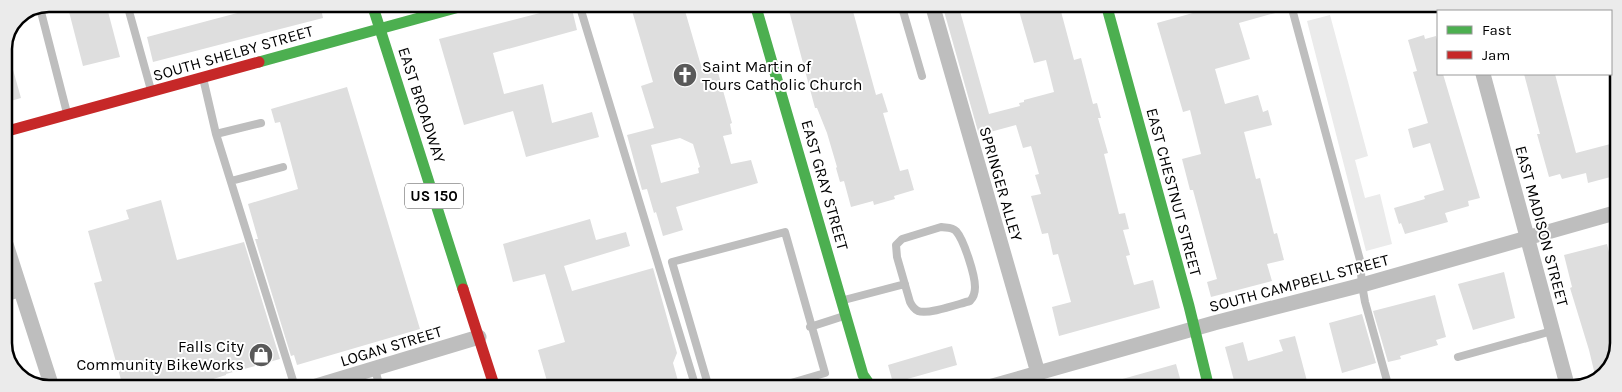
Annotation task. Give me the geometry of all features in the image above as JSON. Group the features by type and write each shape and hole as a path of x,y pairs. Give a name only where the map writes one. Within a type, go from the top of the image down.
{"main road":[{"name":"EAST BROADWAY","path":"375,12 492,380"},
{"name":"SOUTH SHELBY STREET","path":"12,130 440,12"},
{"name":"EAST GRAY STREET","path":"758,12 863,374"},
{"name":"EAST CHESTNUT STREET","path":"1108,12 1195,328 1207,380"},
{"path":"863,374 863,380"},
{"path":"863,374 867,380"}],"street":[{"name":"SPRINGER ALLEY","path":"934,12 1038,373"},
{"name":"EAST MADISON STREET","path":"1483,75 1566,380"},
{"name":"SOUTH CAMPBELL STREET","path":"1014,380 1195,328 1362,285 1610,214"},
{"path":"13,266 50,380"},
{"name":"LOGAN STREET","path":"338,380 479,337"}],"lane":[{"path":"129,12 152,92"},
{"path":"581,12 694,380"},
{"path":"903,12 922,76"},
{"path":"1293,12 1360,260 1362,285 1386,380"},
{"path":"41,13 67,115"},
{"path":"203,78 216,134 293,380"},
{"path":"216,134 261,123"},
{"path":"231,181 283,167"},
{"path":"941,227 952,228 961,238 973,275 974,297 970,301 928,312 920,312 910,302 905,284 896,252 896,245 902,239 941,227"},
{"path":"706,380 672,262 784,232 810,327 825,373 801,380"},
{"path":"842,301 905,284"},
{"path":"13,295 21,293"},
{"path":"810,327 846,315"},
{"path":"1458,357 1552,331"},
{"path":"374,369 377,380"}],"shaded area":[{"path":"1330,15 1368,156 1355,160 1365,198 1380,194 1392,244 1366,251 1307,21"}],"building":[{"path":"69,12 108,12 120,57 83,66"},
{"path":"241,12 322,12 323,18 153,62 147,37"},
{"path":"544,12 573,12 577,30 493,53 504,94 543,84 552,123 592,112 599,137 526,157 513,111 464,125 439,39"},
{"path":"632,12 685,12 702,69 716,65 732,123 730,124 732,134 723,136 731,164 751,160 758,183 676,207 683,230 663,236 647,189 642,190 627,135 654,128 641,86 653,82","holes":["680,138 693,144 700,167 698,168 699,173 661,183 651,145"]},
{"path":"789,12 853,12 876,95 882,93 888,112 883,113 900,171 908,169 914,190 894,196 895,199 874,205 873,201 851,207 844,181 840,182 827,133 817,108 815,108"},
{"path":"944,12 960,12 989,114 1020,106 1019,103 1024,102 1024,100 1054,92 1046,60 1034,63 1019,12 1061,12 1074,60 1081,58 1093,104 1097,103 1101,118 1098,118 1108,153 1104,154 1119,214 1125,213 1129,229 1123,230 1130,255 1126,256 1134,285 1153,280 1160,308 1059,336 1052,307 1071,302 1058,254 1053,255 1048,233 1042,234 1031,196 1041,194 1035,175 1039,174 1031,146 1023,148 1016,125 979,135"},
{"path":"1196,12 1279,12 1239,23 1250,59 1215,69 1225,104 1258,95 1263,112 1268,110 1272,125 1244,132 1256,179 1260,178 1274,234 1277,233 1284,260 1267,264 1272,281 1211,297 1207,282 1217,279 1193,190 1190,190 1182,159 1201,154 1190,110 1183,112 1157,23"},
{"path":"1424,35 1425,39 1436,36 1437,75 1443,75 1480,198 1468,201 1469,206 1445,213 1448,222 1405,234 1401,223 1399,224 1394,208 1425,199 1424,196 1444,190 1430,143 1413,148 1408,129 1428,123 1413,72 1417,71 1408,40"},
{"path":"12,66 21,98 12,101"},
{"path":"1524,75 1555,75 1576,153 1609,144 1609,177 1588,183 1586,173 1562,179 1560,174 1549,177 1537,134 1540,134"},
{"path":"347,87 420,329 297,365 294,355 291,356 255,239 258,239 248,204 298,189 280,122 275,123 271,109"},
{"path":"161,200 177,260 244,242 280,359 210,380 121,380 94,283 102,281 88,231 129,219 126,210"},
{"path":"590,219 596,240 626,232 630,246 564,266 572,291 653,268 677,353 673,363 678,380 547,380 538,350 565,342 545,274 513,282 503,244"},
{"path":"1607,244 1610,255 1610,343 1605,361 1594,372 1570,288 1572,287 1564,255"},
{"path":"1504,272 1515,318 1473,330 1458,284"},
{"path":"1435,295 1446,337 1436,340 1438,345 1400,356 1401,359 1388,362 1373,311"},
{"path":"1362,314 1376,363 1342,373 1329,323"},
{"path":"1295,336 1307,380 1234,380 1225,347 1243,342 1248,361 1283,351 1279,340"},
{"path":"952,346 957,365 904,380 892,380 888,365"},
{"path":"1176,364 1180,380 1119,380"}],"traffic: fast":[{"path":"375,12 463,289"},
{"path":"259,62 441,12"},
{"path":"757,12 863,375 866,380"},
{"path":"1108,12 1189,306 1207,380"}],"traffic: jam":[{"path":"12,130 259,62"},
{"path":"463,289 492,380"}],"place":[{"name":"Saint Martin of Tours Catholic Church","path":"685,75"},
{"name":"Falls City Community BikeWorks","path":"261,355"}]}
